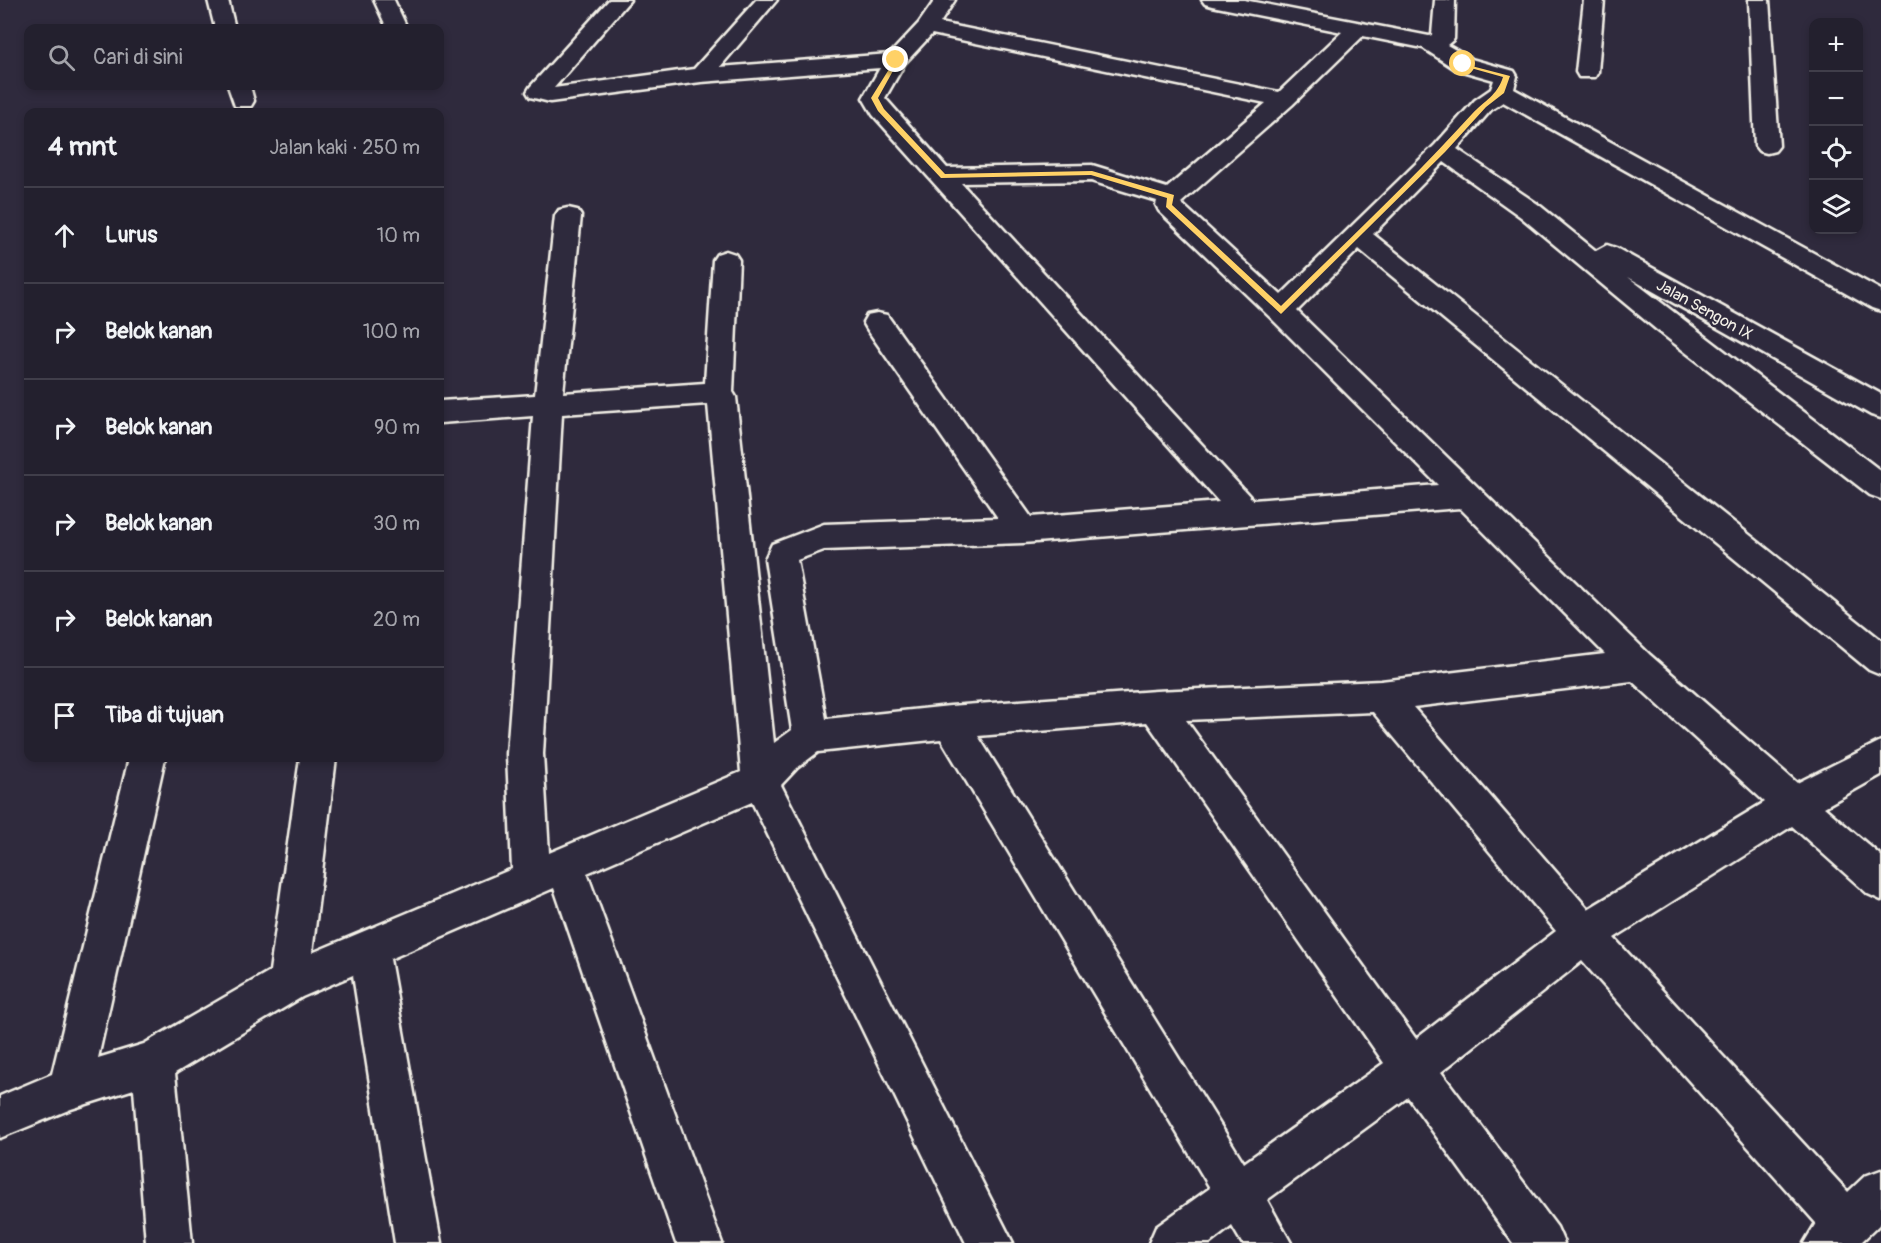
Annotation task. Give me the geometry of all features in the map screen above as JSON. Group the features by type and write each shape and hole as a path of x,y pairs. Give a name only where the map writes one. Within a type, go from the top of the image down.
{"street":[{"path":"218,0 224,24"},
{"path":"384,0 395,24"},
{"path":"620,0 537,92 550,95 701,75 896,60"},
{"path":"701,75 768,0"},
{"path":"945,0 927,27 896,60 874,98 881,110 1245,511"},
{"path":"1212,0 1430,43 1463,64 1506,76 1502,92 1483,105 1443,150 1281,311"},
{"path":"1430,43 1443,39 1445,0"},
{"path":"1587,72 1594,0"},
{"path":"1759,0 1767,146"},
{"path":"927,27 1284,100"},
{"path":"1358,29 1284,100 1171,197 1168,205 1281,311 1638,665 1796,803 1881,881"},
{"path":"1502,92 1881,302"},
{"path":"1443,150 1530,211 1666,322 1881,488"},
{"path":"943,176 1092,173 1171,197"},
{"name":"Jalan Sengon IX","path":"1530,211 1881,407"},
{"path":"568,216 548,404 532,615 525,754 548,872 699,1243"},
{"path":"1358,235 1881,660"},
{"path":"719,395 726,260"},
{"path":"877,322 1023,530"},
{"path":"444,412 712,393 722,397 760,781 990,1243"},
{"path":"811,736 781,559 783,553 824,537 1023,530 1468,495"},
{"path":"0,1117 70,1088 153,1062 288,983 760,781 784,756 811,736 950,722 1156,706 1381,696 1638,665"},
{"path":"1381,696 1836,1233 1881,1192"},
{"path":"1156,706 1412,1068 1541,1243"},
{"path":"950,722 1268,1243"},
{"path":"1172,1243 1412,1068 1584,934 1796,803 1881,757"},
{"path":"70,1088 146,762"},
{"path":"288,983 317,762"},
{"path":"369,950 418,1243"},
{"path":"153,1062 169,1243"}],"route":[{"path":"896,60 874,98 881,110 943,176 1092,173 1171,197 1168,205 1281,311 1443,150 1483,105 1502,92 1506,76 1463,64"}]}
